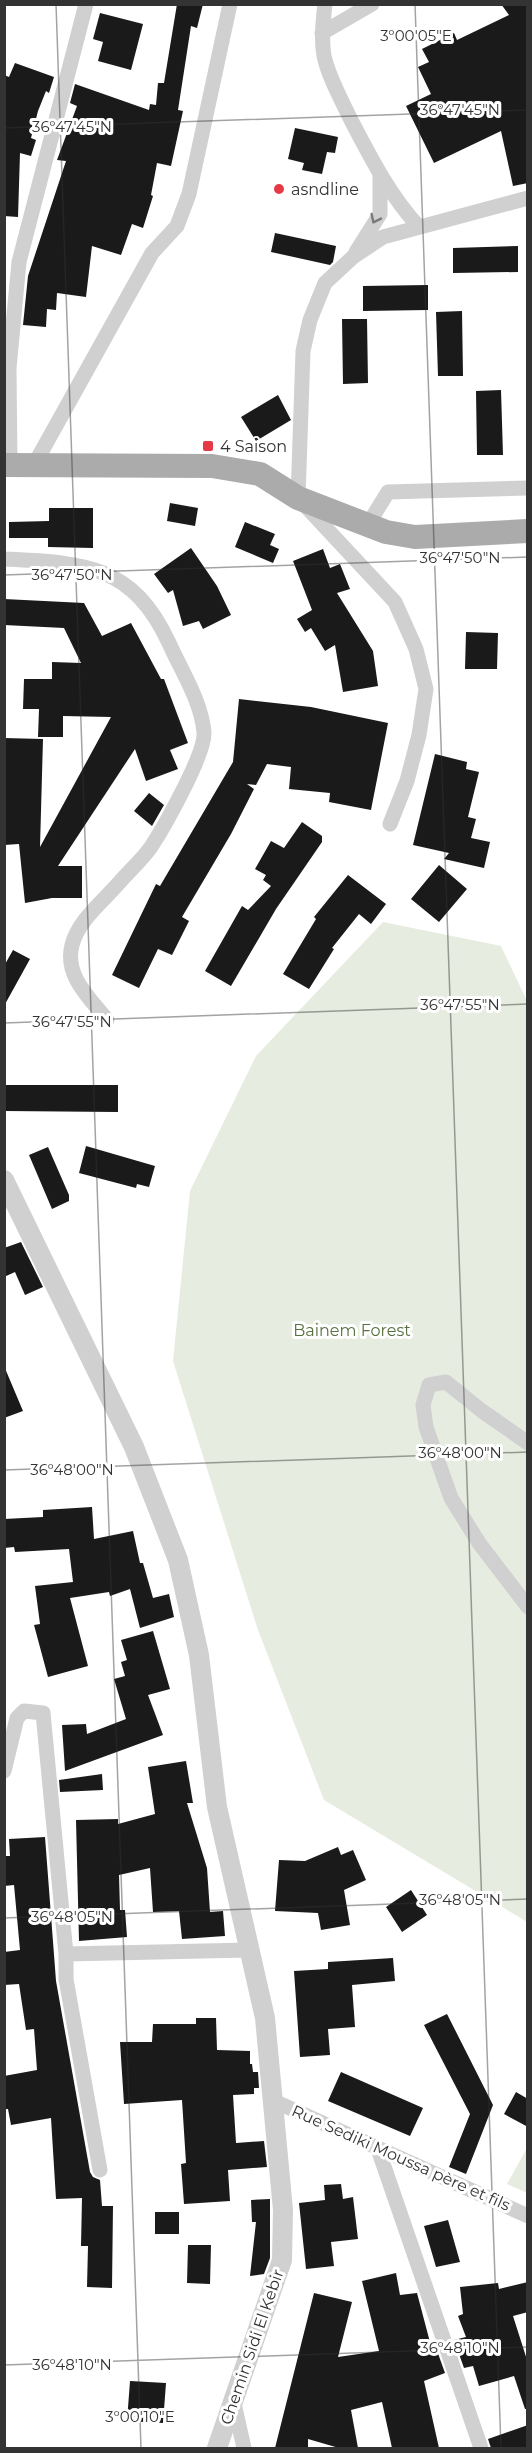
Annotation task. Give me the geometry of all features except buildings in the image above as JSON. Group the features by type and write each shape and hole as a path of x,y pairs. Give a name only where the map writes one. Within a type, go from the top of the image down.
{"main road":[{"path":"7,465 212,465 260,474 298,498 367,526 415,537 528,531"}],"street":[{"path":"7,465 10,304 86,4"},
{"path":"34,465 91,358 152,253 177,226 189,194 230,4"},
{"path":"325,4 322,33 324,56 334,87 380,175 399,205 418,226"},
{"path":"322,33 372,4"},
{"path":"353,257 380,213 380,175"},
{"path":"390,824 407,781 419,735 426,689 416,649 394,602 298,498 303,351 307,330 325,283 353,257 383,237 528,198"},
{"path":"367,526 388,492 528,488"},
{"path":"4,559 69,562 103,571 128,586 160,624 200,708 205,735 189,776 150,848 82,923 72,946 71,973 107,1020"},
{"name":"Chemin Sidi El Kebir","path":"4,1180 134,1447 178,1560 199,1655 217,1807 265,2018 282,2210 282,2260 218,2448"},
{"path":"528,1443 446,1382 429,1385 423,1405 426,1427 451,1498 479,1543 528,1607"},
{"path":"4,1771 17,1718 24,1712 43,1713 66,1954 66,1979 100,2170"},
{"path":"66,1954 249,1950"},
{"name":"Rue Sediki Moussa père et fils","path":"274,2101 528,2216"},
{"path":"378,2149 481,2448"},
{"path":"233,2399 244,2448"}],"green space":[{"name":"Bainem Forest","path":"383,922 501,946 528,1003 527,1922 324,1800 258,1630 173,1361 190,1191 256,1056"},
{"path":"527,2148 527,2193 507,2184"}],"place":[{"name":"asndline","path":"279,189"},
{"name":"4 Saison","path":"208,446"}]}
